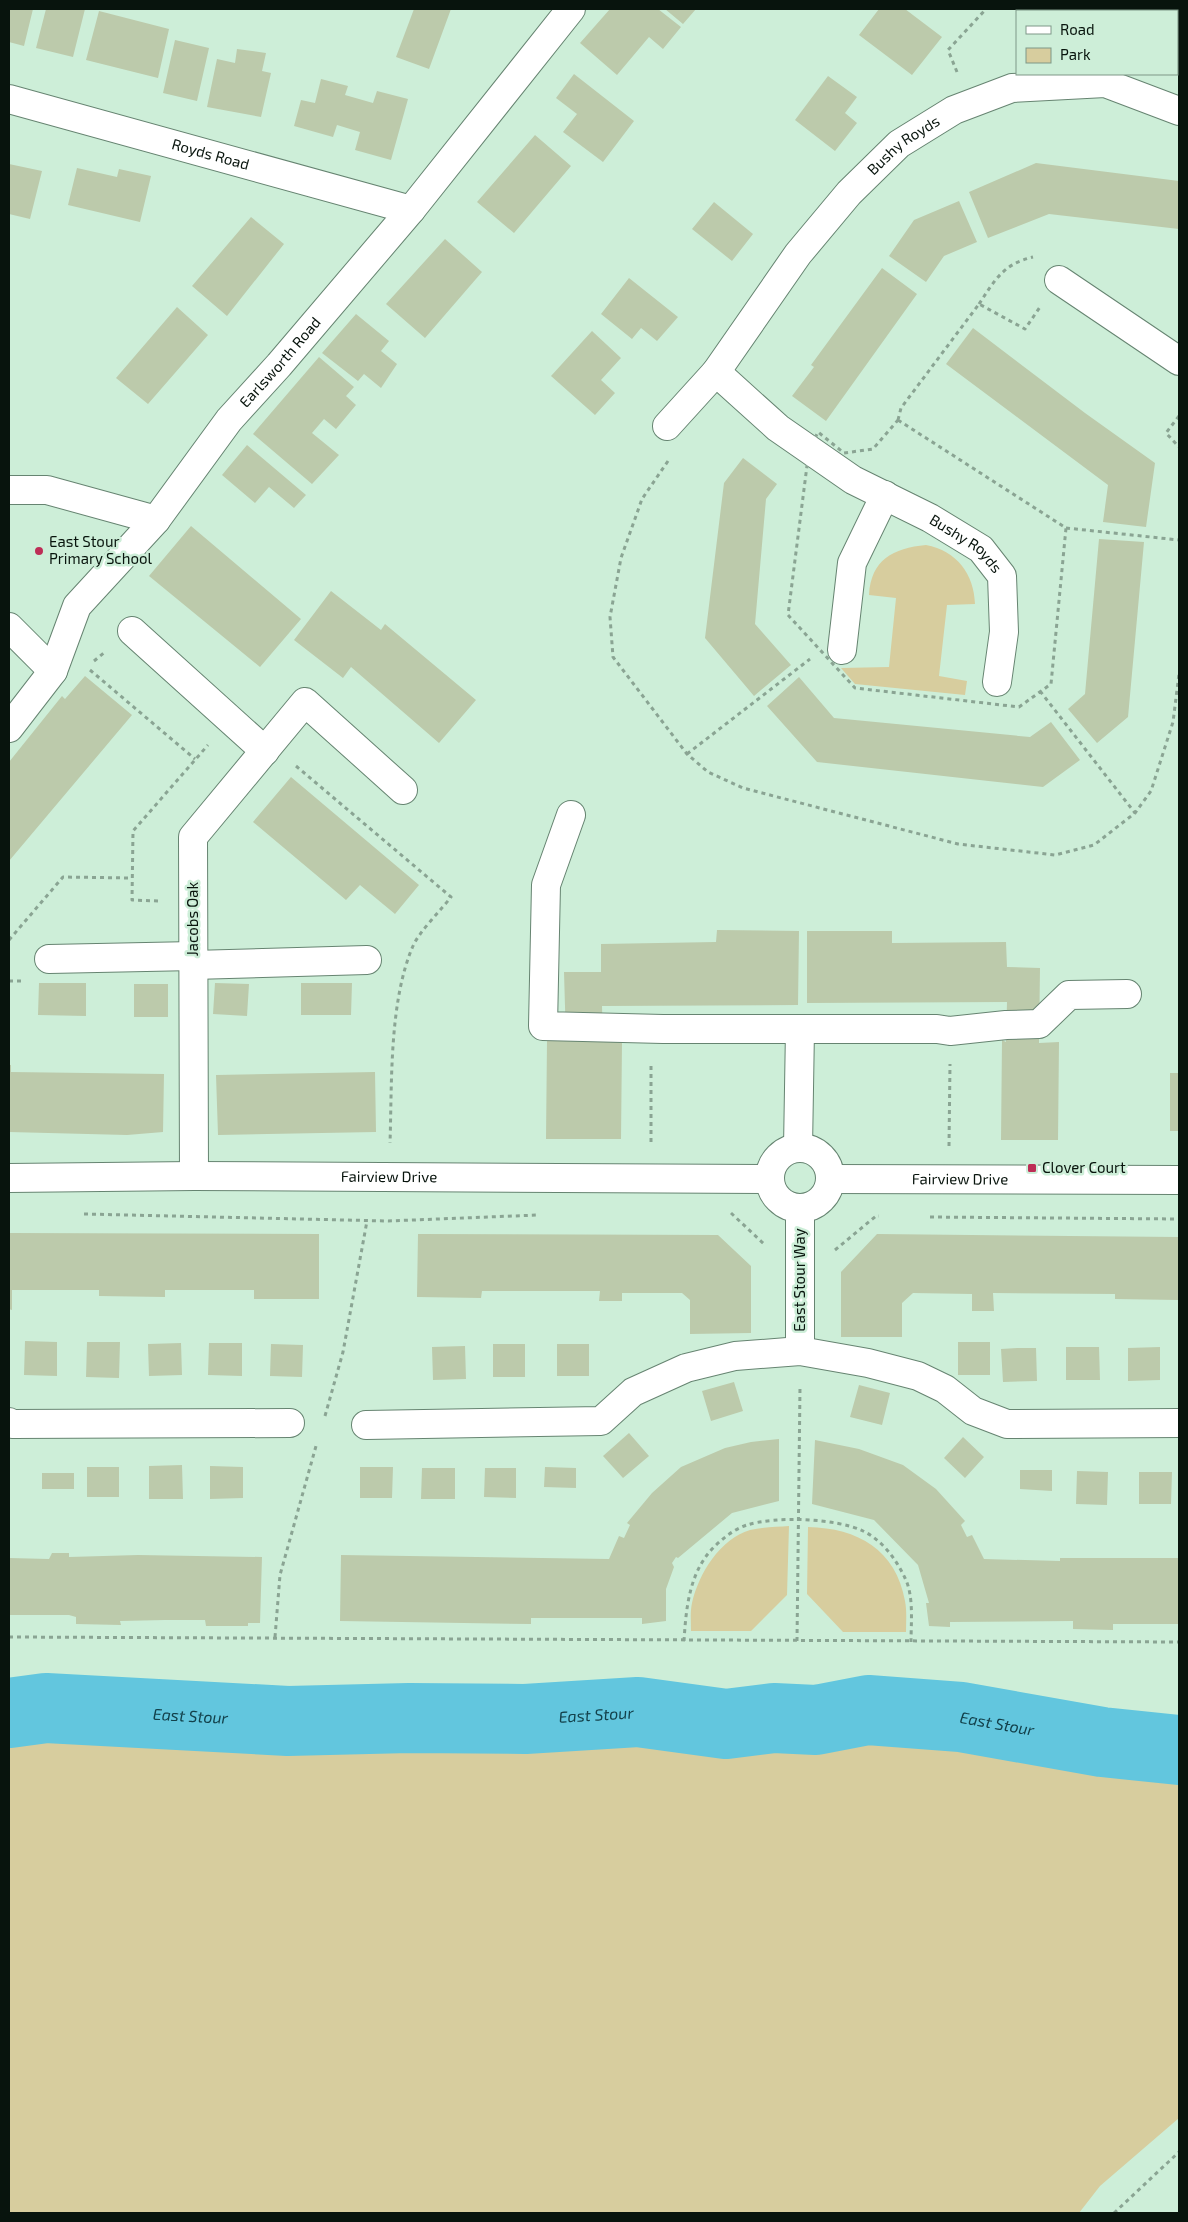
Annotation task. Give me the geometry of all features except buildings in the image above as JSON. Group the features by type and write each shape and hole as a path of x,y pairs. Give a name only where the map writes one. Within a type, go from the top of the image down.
{"street":[{"name":"Earlsworth Road","path":"9,728 53,671 78,606 156,520 229,420 279,365 411,210 570,9"},
{"name":"Bushy Royds","path":"667,426 716,372 798,254 849,193 899,144 954,110 1012,88 1105,78 1179,111"},
{"name":"Royds Road","path":"9,99 411,210"},
{"path":"1059,280 1179,361"},
{"name":"Bushy Royds","path":"716,372 778,428 852,480 930,518 981,549 1002,576 1004,632 998,682"},
{"path":"9,490 46,490 156,520"},
{"path":"831,650 852,563 885,495"},
{"path":"9,627 53,671"},
{"path":"132,631 265,751"},
{"name":"Jacobs Oak","path":"194,1176 193,837 305,702 403,790"},
{"path":"571,815 546,885 543,1026 944,1030 1039,1024 1069,995 1127,994"},
{"path":"49,959 367,960"},
{"path":"798,1148 800,1029"},
{"path":"798,1148 808,1149 824,1160 830,1179 824,1197 809,1207 800,1209 782,1203 775,1197 769,1179 770,1170 781,1154 789,1149 798,1148"},
{"name":"Fairview Drive","path":"9,1178 194,1176 769,1179"},
{"name":"Fairview Drive","path":"830,1179 1179,1180"},
{"name":"East Stour Way","path":"800,1209 800,1351"},
{"name":"East Stour Way","path":"366,1425 601,1421 633,1392 686,1368 735,1356 800,1351 868,1363 918,1376 945,1390 973,1411 1007,1424 1179,1423"},
{"path":"9,1422 12,1424 290,1423"}],"path":[{"path":"970,103 948,50 986,9"},
{"path":"1059,280 1025,329 979,304 901,408 898,420 873,449 844,453 818,432 809,450 788,615 831,650 855,688 1018,707 1050,684 1066,528"},
{"path":"1179,416 1166,432 1179,447"},
{"path":"898,420 1066,528 1179,540"},
{"path":"667,426 678,449 642,499 621,558 610,617 613,656 687,754 708,772 743,788 958,844 1055,855 1094,844 1135,813 1151,790 1173,722 1179,674"},
{"path":"687,754 831,650"},
{"path":"88,668 195,759"},
{"path":"1040,691 1135,813"},
{"path":"9,940 63,876 132,878"},
{"path":"650,1142 658,1028"},
{"path":"944,1030 949,1146"},
{"path":"725,1207 782,1262 800,1266 825,1259 876,1216 886,1216"},
{"path":"78,1214 381,1221 546,1215"},
{"path":"925,1216 1179,1219"},
{"path":"797,1641 800,1351"},
{"path":"684,1641 688,1597 700,1567 712,1549 728,1535 747,1525 798,1520 824,1520 863,1531 880,1542 893,1557 906,1580 910,1600 911,1642"},
{"path":"9,1637 1179,1642"},
{"path":"1114,2213 1179,2152"}],"green space":[{"path":"926,545 937,548 955,558 967,574 974,593 975,604 947,605 939,676 967,681 965,695 855,684 841,668 889,667 896,598 869,595 874,573 886,558 894,553 903,549"},
{"path":"789,1526 787,1595 751,1631 691,1631 691,1610 695,1592 706,1569 720,1549 739,1534 750,1530"},
{"path":"808,1527 826,1528 858,1537 884,1555 900,1583 906,1605 906,1632 843,1632 807,1594"},
{"path":"58,1728 299,1748 871,1735 994,1745 1179,1776 1179,2118 1100,2186 1079,2213 9,2213 9,1738"}],"waterway":[{"name":"East Stour","path":"9,1713 46,1708 288,1721 409,1718 525,1719 638,1712 726,1724 774,1718 816,1720 868,1710 961,1717 1102,1742 1179,1750"}],"place":[{"name":"East Stour Primary School","path":"39,551"},
{"name":"Clover Court","path":"1032,1168"}]}
